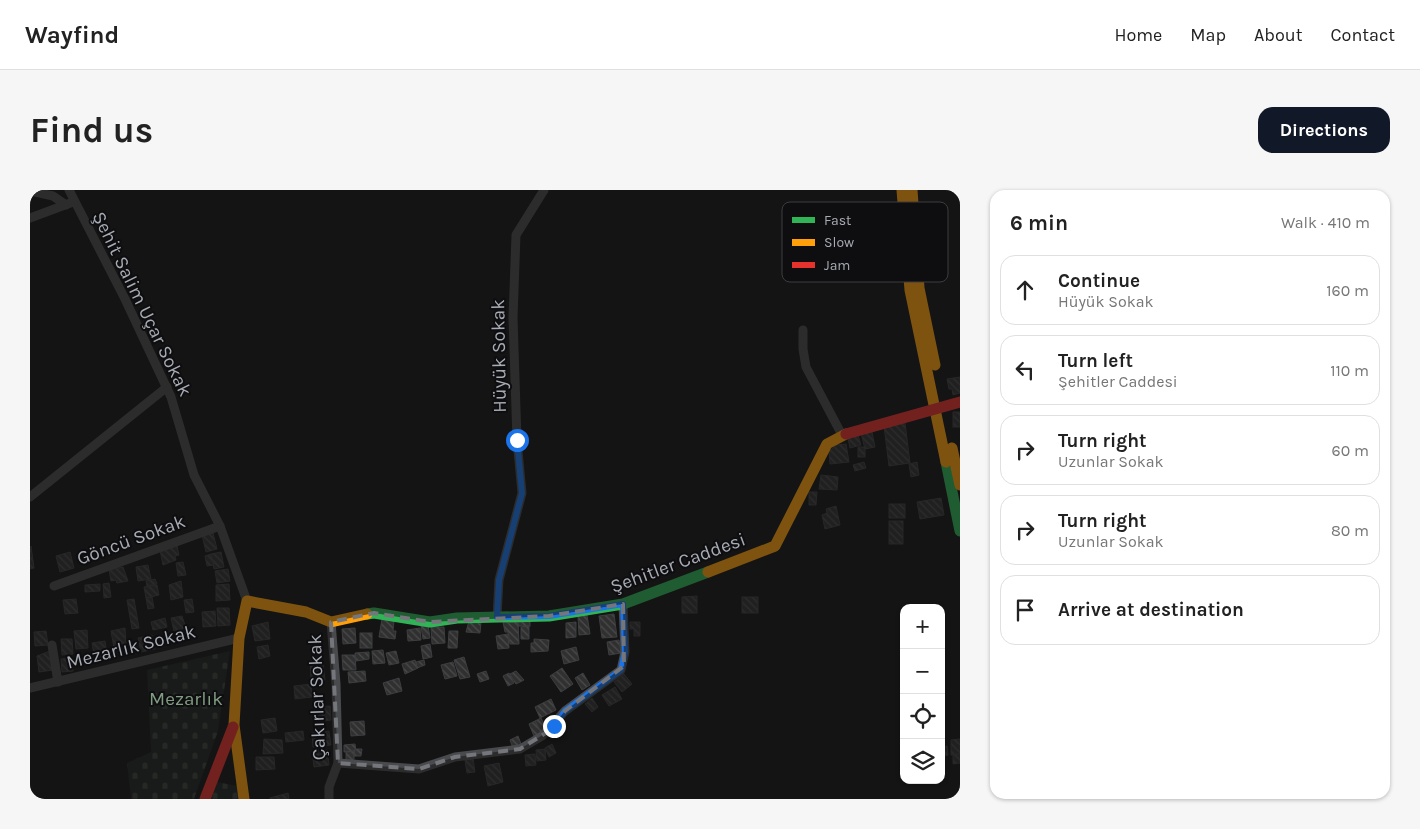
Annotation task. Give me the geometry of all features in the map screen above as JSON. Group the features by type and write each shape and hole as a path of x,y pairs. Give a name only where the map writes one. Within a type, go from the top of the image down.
{"street":[{"name":"Şehit Salim Uçar Sokak","path":"69,190 70,204 87,223 126,299 167,387 194,475 220,526 247,601"},
{"name":"Hüyük Sokak","path":"497,617 499,580 522,493 517,440 513,318 516,235 544,190"},
{"path":"30,191 53,196 70,204"},
{"path":"30,218 70,204"},
{"path":"909,282 960,485"},
{"path":"919,282 960,532"},
{"path":"803,330 806,367 842,435"},
{"path":"30,497 167,387"},
{"name":"Şehitler Caddesi","path":"331,622 374,613 430,622 457,618 549,616 623,604 776,546 827,444 842,435 940,406 960,402"},
{"name":"Göncü Sokak","path":"54,586 220,526"},
{"path":"244,799 234,725 239,638 247,601 306,612 331,622"},
{"path":"338,763 419,769 455,757 514,751 527,746 548,731 573,704 621,670 625,652 623,604"},
{"name":"Çakırlar Sokak","path":"329,799 329,787 338,763 336,684 331,622"},
{"name":"Mezarlık Sokak","path":"30,688 239,638"},
{"path":"52,645 58,682"},
{"path":"205,799 234,725"}],"highlighted area":[{"path":"623,604 624,666 565,711 549,731 520,749 455,757 419,769 338,763 331,622 374,613 430,622 549,616"}],"green space":[{"name":"Mezarlık","path":"230,651 218,731 194,799 131,799 127,763 151,752 147,670"},
{"path":"217,782 237,786 239,799 211,799"}],"building":[{"path":"960,377 960,393 953,395 952,389 949,389 947,379"},
{"path":"953,412 960,412 960,427 953,427"},
{"path":"905,423 910,463 889,466 884,426"},
{"path":"872,432 875,447 865,449 861,433"},
{"path":"858,435 861,445 850,448 848,438"},
{"path":"846,444 849,462 830,464 829,451 837,445"},
{"path":"858,447 865,447 865,457 858,457"},
{"path":"864,462 866,468 855,471 853,465"},
{"path":"917,462 919,475 911,477 909,464"},
{"path":"821,475 838,477 837,490 819,489"},
{"path":"809,492 817,492 816,505 809,505"},
{"path":"941,498 944,515 920,519 917,502"},
{"path":"889,504 905,504 905,518 889,518"},
{"path":"836,506 840,525 825,529 822,515 827,513 826,509"},
{"path":"889,521 903,521 903,544 889,544"},
{"path":"213,533 217,549 206,552 202,535"},
{"path":"177,546 179,555 175,556 176,560 163,565 160,550"},
{"path":"30,547 34,568 30,569"},
{"path":"70,552 74,568 60,572 56,556"},
{"path":"221,552 224,567 214,569 211,554"},
{"path":"211,554 214,565 207,566 205,556"},
{"path":"183,562 186,575 178,576 176,563"},
{"path":"148,565 151,579 138,581 136,567"},
{"path":"123,567 128,581 117,583 116,580 111,581 109,570"},
{"path":"228,569 230,581 217,583 215,571"},
{"path":"155,579 157,584 147,586 146,581"},
{"path":"181,581 183,597 171,600 169,585"},
{"path":"109,583 111,597 104,598 103,584"},
{"path":"100,584 100,591 85,592 85,585"},
{"path":"229,584 230,600 216,601 216,585"},
{"path":"157,585 159,595 146,598 144,587"},
{"path":"697,596 697,613 682,613 682,597"},
{"path":"152,597 154,608 148,609 146,598"},
{"path":"742,597 758,597 758,613 742,613"},
{"path":"76,599 78,613 65,614 63,600"},
{"path":"134,599 139,628 132,629 127,600"},
{"path":"192,599 194,612 186,613 184,600"},
{"path":"217,608 229,608 230,625 218,626"},
{"path":"215,611 216,626 203,627 202,612"},
{"path":"614,614 617,637 602,638 599,616"},
{"path":"587,615 590,634 579,635 578,616"},
{"path":"182,616 186,628 174,631 171,618"},
{"path":"165,618 167,627 153,630 151,622"},
{"path":"382,619 394,621 393,631 396,631 395,639 379,637"},
{"path":"469,621 481,622 480,633 466,632"},
{"path":"518,621 519,644 510,644 508,632 505,632 503,622"},
{"path":"518,621 530,621 530,626 518,626"},
{"path":"268,622 270,639 255,641 252,626"},
{"path":"576,622 576,637 566,638 566,623"},
{"path":"630,622 640,622 640,636 634,636 634,629 630,629"},
{"path":"428,625 430,638 423,639 421,626"},
{"path":"529,626 529,639 521,639 521,627"},
{"path":"431,627 444,627 445,643 432,644"},
{"path":"125,628 126,645 114,648 111,631"},
{"path":"355,628 356,643 343,644 342,629"},
{"path":"420,628 421,640 408,641 407,630"},
{"path":"87,630 88,648 76,649 74,631"},
{"path":"46,631 48,645 35,646 34,632"},
{"path":"449,631 458,631 457,648 448,648"},
{"path":"360,633 372,633 372,648 360,648"},
{"path":"508,634 509,648 498,649 496,636"},
{"path":"152,635 155,649 141,652 138,638"},
{"path":"61,639 72,639 73,654 62,655"},
{"path":"534,639 549,640 548,651 531,652 531,643 534,643"},
{"path":"619,640 621,653 609,655 607,642"},
{"path":"105,641 107,654 103,654 104,660 95,661 92,643"},
{"path":"430,644 432,657 423,659 421,646"},
{"path":"268,645 270,656 259,659 257,647"},
{"path":"576,647 579,660 564,664 561,651"},
{"path":"383,650 385,663 373,664 372,651"},
{"path":"50,651 53,670 39,672 37,656"},
{"path":"396,651 399,663 389,665 386,653"},
{"path":"369,652 369,659 356,661 355,653"},
{"path":"342,655 355,655 356,670 343,670"},
{"path":"464,657 470,677 460,679 454,660"},
{"path":"72,658 73,671 62,672 61,659"},
{"path":"320,660 321,664 323,664 325,680 315,681 315,678 311,679 310,661"},
{"path":"415,660 418,668 405,674 402,664"},
{"path":"424,660 425,665 417,668 416,662"},
{"path":"453,662 457,676 445,679 441,665"},
{"path":"562,668 573,684 561,692 550,676"},
{"path":"365,671 366,681 349,683 348,672"},
{"path":"486,671 489,679 480,682 477,674"},
{"path":"516,671 524,680 516,684 510,674"},
{"path":"509,673 514,683 508,686 503,676"},
{"path":"583,673 590,685 582,690 575,678"},
{"path":"624,674 632,684 622,692 614,682"},
{"path":"399,678 402,691 387,695 383,683"},
{"path":"311,684 312,697 295,699 294,686"},
{"path":"615,687 622,699 609,706 602,695"},
{"path":"592,698 598,707 592,712 585,704"},
{"path":"551,699 556,710 540,718 535,707"},
{"path":"330,706 331,720 316,722 314,707"},
{"path":"275,718 277,731 263,733 261,720"},
{"path":"541,718 547,730 541,733 535,721"},
{"path":"364,721 365,735 351,736 350,722"},
{"path":"535,721 541,733 534,736 529,724"},
{"path":"303,731 304,740 286,742 285,733"},
{"path":"329,731 331,745 313,747 312,733"},
{"path":"518,736 521,744 513,748 510,740"},
{"path":"264,739 282,740 283,753 263,754"},
{"path":"960,739 960,754 951,755 951,740"},
{"path":"355,744 356,751 344,752 344,745"},
{"path":"552,744 556,753 549,757 545,748"},
{"path":"945,746 947,746 948,755 945,755"},
{"path":"355,749 362,749 361,756 354,756"},
{"path":"545,749 546,760 537,761 536,750"},
{"path":"327,750 329,765 314,767 312,751"},
{"path":"354,751 354,763 346,763 346,752"},
{"path":"535,754 536,765 526,766 525,755"},
{"path":"960,754 960,763 953,764 953,755"},
{"path":"256,757 274,757 275,769 256,770"},
{"path":"473,759 475,772 467,773 465,760"},
{"path":"499,763 503,782 488,786 484,766"},
{"path":"288,793 289,799 270,799 270,798"}],"traffic: fast":[{"path":"946,462 960,531"},
{"path":"367,614 374,613 430,622 457,618 549,616 623,604 708,572"}],"traffic: slow":[{"path":"902,190 903,202"},
{"path":"912,190 913,202"},
{"path":"909,282 946,462"},
{"path":"919,282 935,365"},
{"path":"708,572 775,546 827,444 846,434"},
{"path":"952,448 960,485"},
{"path":"244,799 234,725 239,638 247,601 306,612 331,622 367,614"}],"traffic: jam":[{"path":"846,434 960,402"},
{"path":"205,799 233,727"}],"route":[{"path":"517,440 522,493 499,580 497,617 549,616 623,604 624,666 618,674 573,704 554,726"}]}
